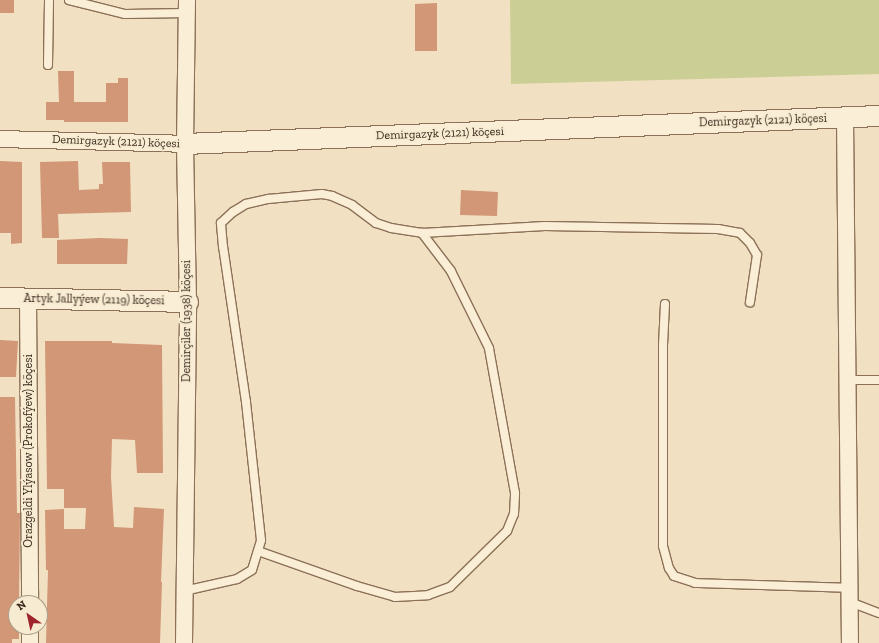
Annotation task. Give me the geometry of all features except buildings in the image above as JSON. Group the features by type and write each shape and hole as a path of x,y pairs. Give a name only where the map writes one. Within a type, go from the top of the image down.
{"street":[{"name":"Demirçiler (1938) köçesi","path":"184,643 188,302 185,144 187,6"},
{"name":"Demirgazyk (2121) köçesi","path":"0,139 185,144 879,116"},
{"path":"845,117 850,643"},
{"name":"Artyk Jallyýew (2119) köçesi","path":"0,298 188,302"},
{"name":"Orazgeldi Ylýasow (Prokofýew) köçesi","path":"28,298 30,595"}],"lane":[{"path":"48,65 49,0"},
{"path":"69,0 125,14 187,6"},
{"path":"184,591 237,579 252,570 261,540 247,410 222,247 221,223 233,212 246,204 268,199 322,194 332,196 352,205 376,222 391,228 422,234 545,226 718,229 740,233 750,243 757,255 750,302"},
{"path":"258,551 356,586 395,597 428,595 450,587 507,531 514,514 516,494 489,348 451,271 422,234"},
{"path":"665,304 663,345 663,546 669,568 674,576 695,583 850,595 879,613"},
{"path":"848,380 879,380"}],"green space":[{"path":"510,0 879,0 879,74 511,84"}]}
